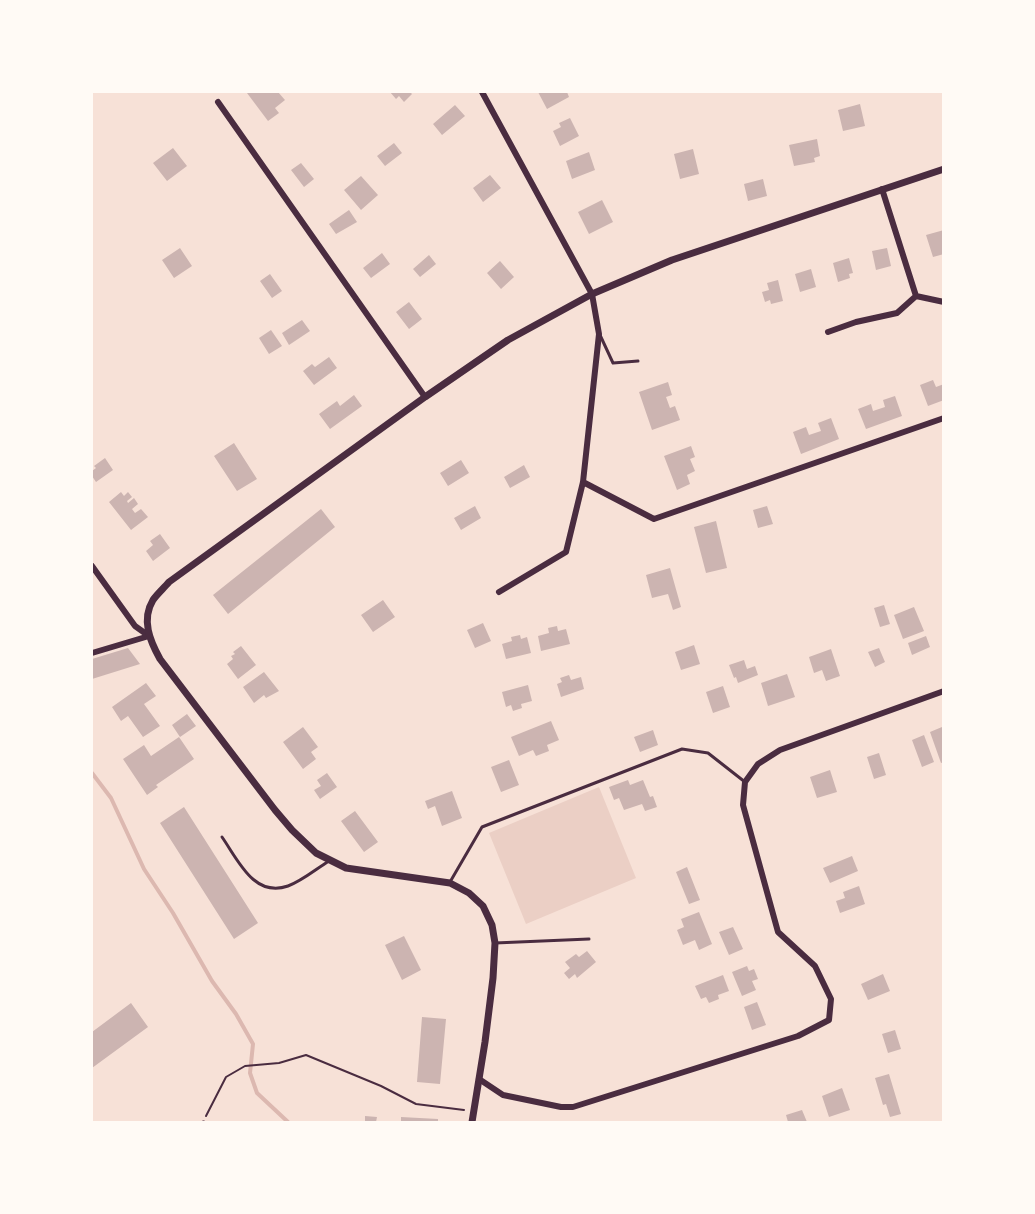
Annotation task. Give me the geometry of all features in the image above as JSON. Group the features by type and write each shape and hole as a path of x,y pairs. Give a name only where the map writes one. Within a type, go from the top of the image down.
{"street":[{"path":"482,92 592,294 599,334 583,482 566,552 499,592"},
{"path":"218,102 425,397"},
{"path":"472,1122 493,978 495,943 492,925 483,906 470,893 450,883 346,868 329,861 305,844 275,810 168,671 150,642 147,621 153,601 170,582 425,397 508,340 592,294 672,260 944,169"},
{"path":"882,189 916,296"},
{"path":"916,296 944,302"},
{"path":"828,332 856,321 897,313 916,296"},
{"path":"583,482 654,519 944,418"},
{"path":"92,566 135,626 149,636"},
{"path":"92,653 149,636"},
{"path":"479,1078 503,1095 561,1107 573,1107 798,1036 829,1020 831,999 816,966 778,932 743,805 745,782 758,764 780,750 944,691"}],"lane":[{"path":"599,334 614,363 638,361"},
{"path":"450,883 482,827 682,749 708,753 745,782"},
{"path":"222,837 254,882 264,888 289,886 329,861"},
{"path":"495,943 588,939"}],"path":[{"path":"203,1122 226,1077 245,1066 279,1063 306,1055 381,1086 416,1104 474,1111"}],"shaded area":[{"path":"599,787 636,878 526,924 489,833"}],"building":[{"path":"278,92 285,100 275,108 279,113 268,121 247,93"},
{"path":"390,92 410,92 412,94 404,102 399,96 396,99"},
{"path":"538,92 567,92 569,97 547,109"},
{"path":"860,104 865,126 843,131 838,110"},
{"path":"455,105 465,116 442,135 433,124"},
{"path":"570,118 579,136 560,146 553,131 561,127 559,123"},
{"path":"817,139 820,156 814,158 815,162 794,166 789,145"},
{"path":"394,143 402,153 385,166 377,156"},
{"path":"173,148 187,166 167,181 153,163"},
{"path":"693,149 699,174 680,179 674,154"},
{"path":"589,152 595,170 572,179 566,161"},
{"path":"301,163 314,179 304,187 291,170"},
{"path":"490,175 501,188 483,202 473,188"},
{"path":"361,176 378,195 361,210 344,190"},
{"path":"763,179 767,196 748,201 744,184"},
{"path":"602,200 613,222 589,234 578,212"},
{"path":"349,210 357,222 336,234 329,224"},
{"path":"944,230 944,254 933,257 926,235"},
{"path":"180,248 192,266 174,278 162,260"},
{"path":"887,248 891,266 876,270 872,251"},
{"path":"382,253 390,264 371,278 363,268"},
{"path":"429,255 436,264 420,277 413,269"},
{"path":"849,258 853,273 849,274 850,278 838,282 833,263"},
{"path":"500,261 514,277 501,289 487,273"},
{"path":"811,269 816,287 800,292 795,274"},
{"path":"270,274 282,291 272,298 260,281"},
{"path":"778,280 783,301 771,304 770,300 765,302 762,292 769,290 767,283"},
{"path":"409,302 422,319 409,329 396,312"},
{"path":"302,320 310,331 289,345 282,333"},
{"path":"271,330 282,346 269,354 259,338"},
{"path":"329,357 337,368 314,385 303,371 312,364 315,367"},
{"path":"933,380 936,387 944,384 944,400 928,406 920,385"},
{"path":"668,382 672,395 666,397 670,408 675,406 680,420 652,430 639,392"},
{"path":"354,395 362,406 330,429 319,414 337,401 340,406"},
{"path":"895,396 902,416 866,429 858,409 871,404 873,411 885,407 883,400"},
{"path":"831,418 839,439 801,454 793,432 806,427 809,435 821,431 818,423"},
{"path":"234,443 257,479 237,491 214,456"},
{"path":"691,446 695,457 690,459 695,471 687,475 690,484 677,490 664,456"},
{"path":"105,458 113,470 96,482 92,471 96,468 94,466"},
{"path":"461,460 469,473 448,486 440,473"},
{"path":"524,465 530,477 510,488 504,477"},
{"path":"121,492 124,496 128,492 132,497 127,501 128,503 134,498 138,504 132,509 135,513 141,509 148,517 131,530 109,502"},
{"path":"475,506 481,518 461,530 454,518"},
{"path":"767,506 773,524 758,528 753,510"},
{"path":"321,509 335,527 228,614 213,595"},
{"path":"716,521 727,568 706,573 694,527"},
{"path":"160,534 170,548 153,561 146,551 153,545 150,541"},
{"path":"670,568 681,607 673,610 668,594 652,598 646,575"},
{"path":"383,600 395,617 373,632 361,615"},
{"path":"884,605 890,624 880,627 874,608"},
{"path":"914,607 924,631 903,639 894,615"},
{"path":"483,623 491,641 475,648 467,630"},
{"path":"557,626 558,631 566,629 570,644 541,651 538,636 549,633 548,628"},
{"path":"520,635 521,639 527,637 531,653 506,659 502,644 512,641 511,637"},
{"path":"926,636 930,647 912,655 908,643"},
{"path":"694,645 700,664 681,670 675,652"},
{"path":"241,646 256,665 238,679 227,664 233,659 231,656 235,654 233,652"},
{"path":"128,648 140,664 92,679 92,659"},
{"path":"879,648 885,662 875,667 868,652"},
{"path":"831,649 840,676 826,681 822,670 814,673 809,657"},
{"path":"744,660 747,669 755,666 758,675 738,683 729,665"},
{"path":"264,672 279,691 266,698 264,695 254,703 243,687"},
{"path":"787,674 795,697 768,706 761,683"},
{"path":"569,675 571,680 581,677 584,689 561,697 557,684 562,682 560,678"},
{"path":"146,683 156,696 144,704 160,726 143,737 128,716 121,721 112,707"},
{"path":"528,685 532,701 521,704 522,708 513,711 511,705 506,707 502,692"},
{"path":"723,686 730,707 713,713 706,692"},
{"path":"187,714 196,726 180,737 172,725"},
{"path":"551,721 559,740 547,745 549,751 536,756 533,750 519,756 511,737"},
{"path":"303,727 318,747 311,752 316,759 303,769 283,742"},
{"path":"942,727 944,762 941,763 930,732"},
{"path":"653,730 658,745 640,752 634,737"},
{"path":"924,735 934,762 922,767 912,740"},
{"path":"179,737 194,759 156,785 158,787 147,795 123,759 144,745 151,756"},
{"path":"879,753 886,775 874,779 867,757"},
{"path":"509,760 519,785 501,792 491,767"},
{"path":"830,770 837,792 817,798 810,777"},
{"path":"327,773 337,787 320,799 314,790 321,786 317,780"},
{"path":"628,780 630,785 643,780 657,807 645,811 642,804 624,810 619,798 614,800 609,787"},
{"path":"452,791 462,818 442,826 435,806 428,809 425,801"},
{"path":"184,807 258,923 234,939 160,823"},
{"path":"355,811 378,842 364,852 341,821"},
{"path":"852,856 858,871 830,883 823,868"},
{"path":"687,867 700,900 689,904 676,872"},
{"path":"859,886 865,904 840,913 836,901 845,898 843,892"},
{"path":"699,912 712,944 699,950 695,940 683,945 677,930 684,927 681,919"},
{"path":"733,927 743,949 729,955 719,932"},
{"path":"404,936 421,970 402,980 385,945"},
{"path":"587,951 596,962 577,978 575,974 569,979 564,973 570,968 565,962 576,954 579,957"},
{"path":"747,966 749,971 754,969 758,979 752,981 756,990 742,996 732,972"},
{"path":"883,974 890,991 868,1000 861,984"},
{"path":"723,975 729,991 718,995 719,999 709,1003 706,997 701,999 695,986"},
{"path":"757,1002 766,1025 752,1030 744,1007"},
{"path":"131,1003 148,1027 92,1068 92,1032"},
{"path":"422,1017 446,1019 440,1084 417,1082"},
{"path":"895,1030 901,1049 888,1053 882,1034"},
{"path":"889,1074 901,1114 890,1117 886,1104 883,1105 875,1078"},
{"path":"842,1088 850,1110 829,1117 822,1096"},
{"path":"802,1110 807,1122 788,1122 786,1115"},
{"path":"365,1116 377,1117 376,1122 365,1122"},
{"path":"401,1117 438,1119 438,1122 401,1122"}],"waterway":[{"path":"92,773 111,798 144,869 253,1044 250,1073 257,1093 288,1122"}]}
